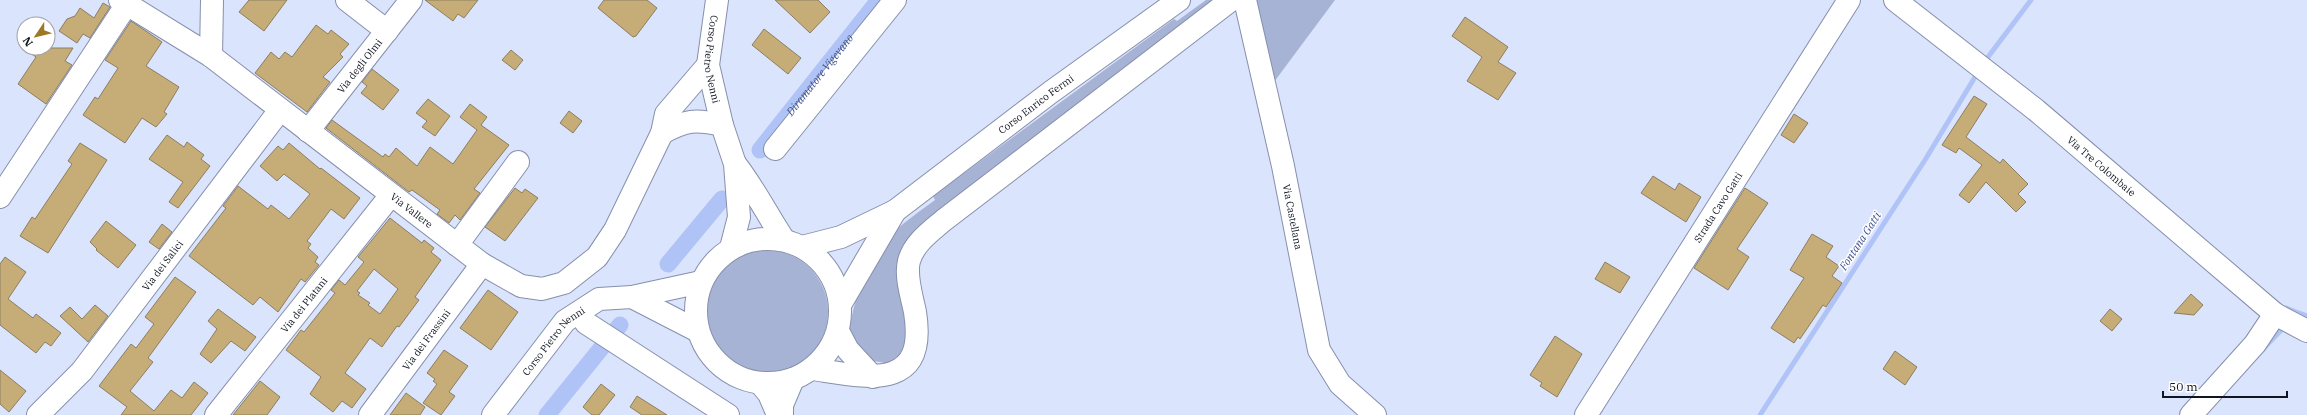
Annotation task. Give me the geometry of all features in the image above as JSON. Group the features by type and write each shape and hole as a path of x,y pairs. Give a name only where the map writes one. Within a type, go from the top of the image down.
{"street":[{"path":"210,56 212,0"},
{"path":"347,0 387,31"},
{"name":"Via degli Olmi","path":"308,131 411,0"},
{"name":"Corso Pietro Nenni","path":"718,0 708,65 722,125 735,164 739,217 731,248"},
{"path":"775,149 895,0"},
{"name":"Corso Enrico Fermi","path":"731,248 757,239 793,244 841,237 895,211 1051,92 1179,0"},
{"path":"813,369 873,377 888,375 902,369 913,356 918,333 909,280 909,262 917,244 944,220 1231,0"},
{"name":"Via Castellana","path":"1245,0 1283,166 1319,350 1340,384 1375,415"},
{"name":"Strada Cavo Gatti","path":"1586,415 1849,0"},
{"name":"Via Tre Colombaie","path":"1895,0 2036,110 2275,314 2307,331"},
{"path":"0,197 123,2"},
{"name":"Via Vallere","path":"123,2 210,56 482,264 521,286 542,289 564,283 579,273 597,257 615,230 662,133 666,114 708,65"},
{"name":"Via dei Salici","path":"38,415 82,371 280,110"},
{"path":"662,133 687,121 699,120 722,125"},
{"path":"457,245 518,162"},
{"name":"Corso Pietro Nenni","path":"735,164 748,180 764,209 793,244"},
{"name":"Via dei Platani","path":"216,415 391,195"},
{"name":"Corso Enrico Fermi","path":"840,305 895,211"},
{"path":"731,248 713,263 701,282 695,306 698,331 707,350 721,366 739,378 760,383 777,383 793,379 813,369 829,350 838,331 840,305 836,288 828,271 817,257 793,244"},
{"name":"Via dei Frassini","path":"370,415 482,264"},
{"name":"Corso Pietro Nenni","path":"493,415 565,321 599,300 632,297 701,282"},
{"path":"632,297 698,331"},
{"path":"2190,415 2256,344 2275,314"},
{"path":"591,327 728,415"},
{"path":"838,331 848,350 873,377"},
{"path":"782,415 782,405 793,379"},
{"path":"760,383 770,394 778,415"}],"shaded area":[{"path":"1206,0 1223,0 924,227 899,286 908,335 907,346 895,361 886,363 867,360 849,331 851,319 867,271 880,249 898,228 935,200 933,196 1174,19 1177,21"},
{"path":"1252,0 1335,0 1271,86"},
{"path":"766,250 778,251 790,255 810,268 823,288 827,300 827,324 823,336 810,356 790,369 778,373 766,374 754,373 742,369 722,356 709,336 705,324 704,312 705,300 709,288 722,268 742,255 754,251"}],"building":[{"path":"249,0 287,0 264,31 239,12"},
{"path":"425,0 478,0 464,18 458,14 453,21"},
{"path":"604,0 647,0 657,8 636,36 633,37 598,8"},
{"path":"775,0 818,0 830,12 810,33"},
{"path":"103,3 110,7 90,38 83,34 77,43 59,31 67,19 75,16 80,8 94,18"},
{"path":"1465,17 1508,47 1498,62 1516,73 1498,100 1467,81 1482,57 1452,36"},
{"path":"131,21 162,42 146,66 179,87 164,112 167,114 156,127 142,118 125,143 83,115 95,97 98,99 118,68 105,60"},
{"path":"316,25 328,34 331,30 349,44 340,54 343,57 323,77 330,82 307,112 255,73 271,52 279,59 285,52 292,57"},
{"path":"764,29 801,58 788,74 752,45"},
{"path":"56,48 73,48 65,61 72,65 46,104 18,84 36,57 35,56 56,56"},
{"path":"511,50 523,60 515,70 502,60"},
{"path":"372,69 399,90 383,110 361,93 367,86 362,82"},
{"path":"1974,96 1987,104 1966,137 2000,163 2003,159 2028,184 2018,194 2026,202 2016,212 1986,182 1969,203 1959,195 1982,165 1959,148 1956,153 1942,145"},
{"path":"428,99 450,116 435,136 422,127 427,121 416,113"},
{"path":"470,104 487,117 481,125 509,145 474,189 480,193 460,220 455,215 449,223 437,214 440,210 412,190 409,192 326,128 332,120 383,157 385,154 389,157 396,148 417,166 430,147 453,164 477,130 460,117"},
{"path":"569,111 582,121 573,133 560,123"},
{"path":"1794,114 1808,123 1794,143 1781,135"},
{"path":"167,135 184,147 187,142 204,155 201,159 210,166 178,208 169,202 183,182 149,159"},
{"path":"80,143 107,160 48,253 20,236 32,217 35,219 72,164 68,161"},
{"path":"289,143 320,169 321,168 360,198 344,219 331,209 307,241 311,244 308,248 318,257 315,262 319,265 305,282 301,279 278,312 260,297 253,305 189,256 226,208 223,206 238,186 268,209 271,205 289,219 310,194 284,174 277,181 260,166 278,146 283,150"},
{"path":"1653,176 1675,190 1679,183 1701,197 1686,222 1641,193"},
{"path":"515,188 522,193 525,189 538,198 505,241 485,227"},
{"path":"1745,188 1768,203 1737,249 1749,257 1728,290 1694,268"},
{"path":"390,218 422,243 424,240 434,248 431,252 441,260 415,297 419,300 399,327 397,326 382,347 370,338 345,373 366,389 352,408 342,401 333,412 310,394 321,377 286,350 301,330 304,332 335,293 331,290 339,280 345,285 364,262 358,257","holes":["374,269 398,289 380,314 368,305 370,303 358,295 360,293 357,291"]},
{"path":"106,221 136,245 118,268 96,250 97,249 90,242"},
{"path":"162,224 172,232 159,249 149,242"},
{"path":"1812,234 1833,246 1826,257 1839,266 1832,276 1842,283 1826,307 1823,305 1800,339 1798,337 1794,343 1771,328 1804,278 1790,270"},
{"path":"5,257 26,272 8,299 33,318 36,314 61,333 51,346 45,342 36,353 0,325 0,264"},
{"path":"1605,262 1630,277 1620,293 1595,279"},
{"path":"175,277 196,292 148,358 153,362 130,391 154,411 171,390 182,398 194,382 208,393 191,415 121,415 127,407 99,386 131,344 136,348 154,324 145,317"},
{"path":"488,290 518,312 491,350 460,328"},
{"path":"2191,294 2203,305 2194,315 2174,313"},
{"path":"95,305 108,316 88,342 60,316 70,307 82,319"},
{"path":"218,309 256,337 245,351 231,341 211,363 200,354 217,329 208,321"},
{"path":"2110,309 2122,319 2112,331 2100,321"},
{"path":"1555,336 1582,354 1557,397 1540,386 1542,383 1530,375"},
{"path":"444,350 468,366 449,392 455,396 441,415 423,403 437,384 433,381 435,379 427,373"},
{"path":"1895,351 1917,367 1905,385 1883,369"},
{"path":"0,370 26,391 9,412 0,404"},
{"path":"260,381 280,397 267,415 233,415"},
{"path":"601,384 615,395 599,415 592,415 583,407"},
{"path":"406,393 425,407 420,415 390,415"},
{"path":"637,396 667,415 642,415 630,407"}],"waterway":[{"name":"Diramatore Vigevano","path":"760,150 879,0"},
{"name":"Fontana Gatti","path":"1985,61 2031,0"},
{"name":"Fontana Gatti","path":"1760,415 1925,160 1975,77"},
{"name":"Diramatore Vigevano","path":"668,264 722,199"},
{"path":"2286,308 2296,312"},
{"path":"2294,314 2296,312 2307,316"},
{"name":"Diramatore Vigevano","path":"547,415 620,325"},
{"path":"2264,348 2284,327"}]}
